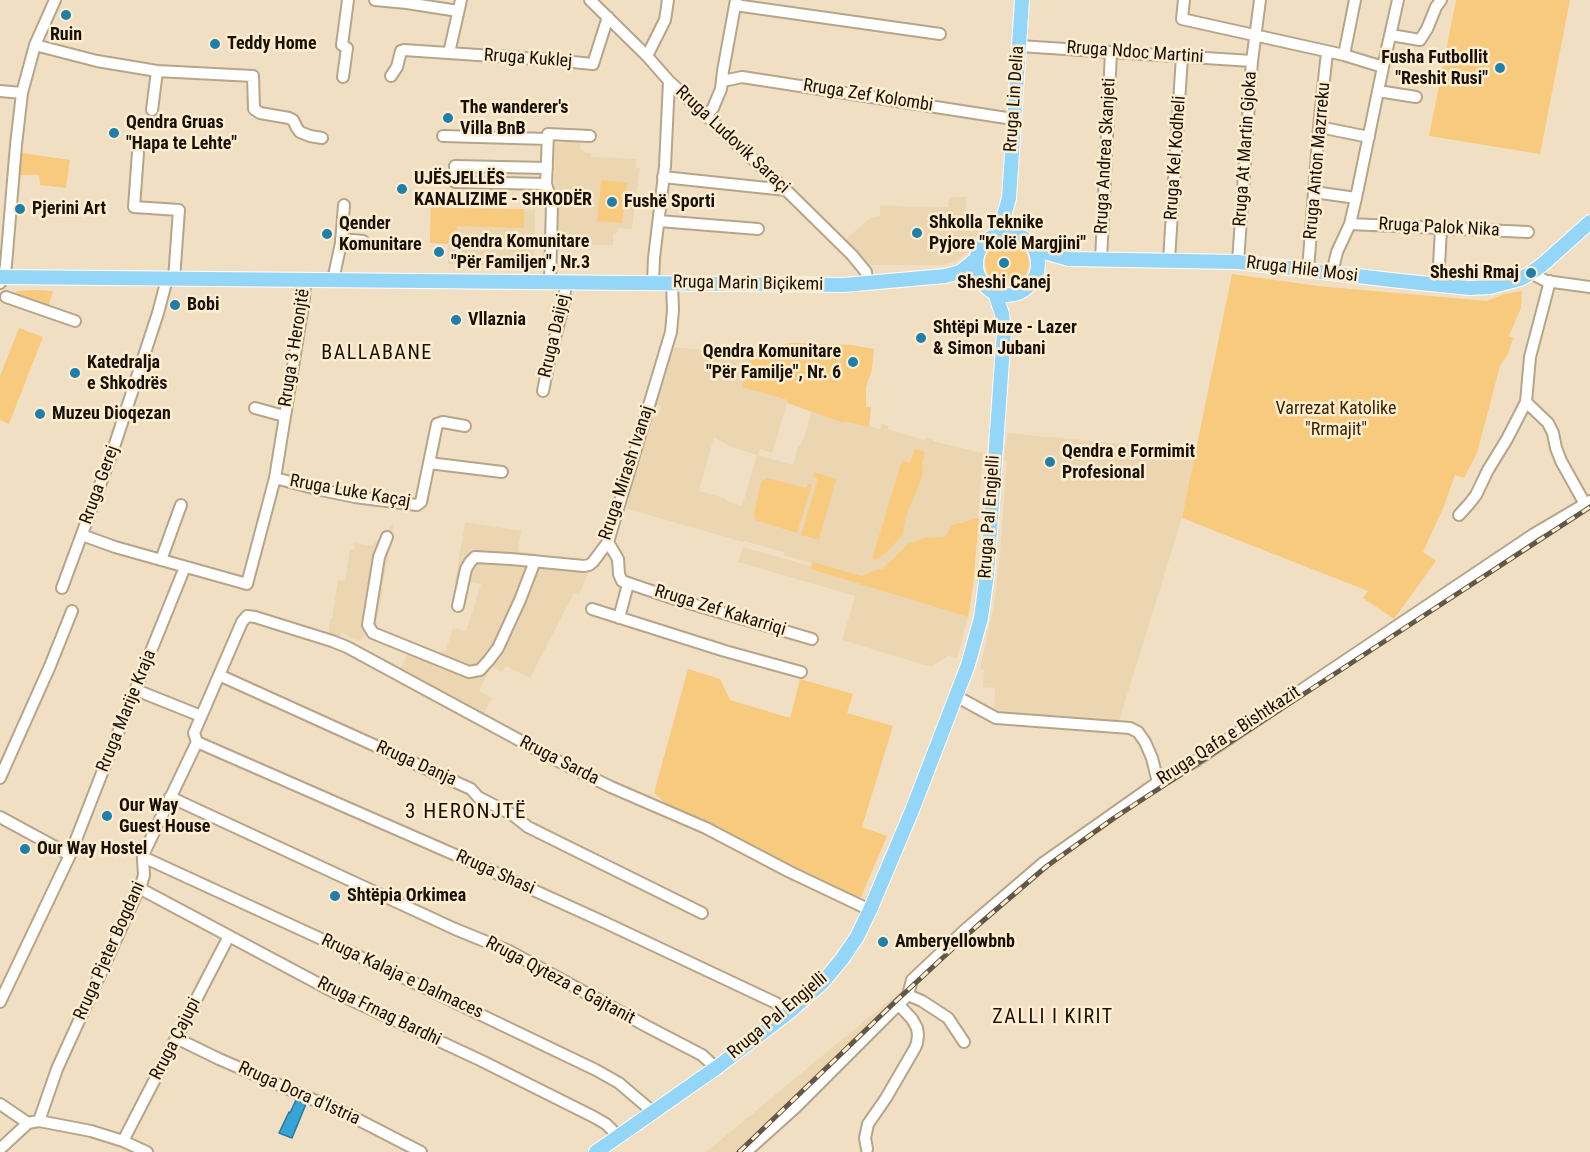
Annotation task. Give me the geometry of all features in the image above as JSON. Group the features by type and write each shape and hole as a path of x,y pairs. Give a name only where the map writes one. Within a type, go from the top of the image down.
{"main road":[{"name":"Rruga Lin Delia","path":"1017,234 1010,213 1009,198 1022,0"},
{"name":"Rruga Lin Delia","path":"995,234 1009,198"},
{"name":"Rruga Hile Mosi","path":"1033,245 1044,252 1069,259 1238,262 1469,288 1504,284 1531,273 1590,222"},
{"path":"1007,232 1017,234 1026,238 1033,245 1039,264 1037,274 1033,282 1018,294 1006,296 995,293 983,284 976,272 975,260 978,249 995,234 1007,232"},
{"name":"Rruga Hile Mosi","path":"1037,274 1048,266 1069,259"},
{"name":"Rruga Marin Biçikemi","path":"1,279 844,285 945,276 960,272 975,260"},
{"name":"Rruga Marin Biçikemi","path":"945,276 983,284"},
{"name":"Rruga Pal Engjelli","path":"995,293 1002,314 1004,332"},
{"name":"Rruga Pal Engjelli","path":"596,1152 716,1068 788,1012 823,982 857,937 913,808 968,665 981,618 987,574 1004,332 1008,315 1018,294"}],"street":[{"path":"1,279 22,93 35,45 55,0"},
{"path":"343,77 347,48 342,45 348,0"},
{"path":"375,0 458,11"},
{"path":"449,53 461,0"},
{"name":"Rruga Ludovik Saraçi","path":"590,0 669,81 787,190 852,255 866,272 867,282"},
{"path":"647,56 665,20 668,0"},
{"path":"1184,0 1182,19 1344,55 1383,67"},
{"name":"Rruga At Martin Gjoka","path":"1238,262 1254,35 1260,0"},
{"path":"1344,55 1355,0"},
{"name":"Rruga Palok Nika","path":"1332,273 1337,252 1350,224 1398,0"},
{"path":"1391,35 1420,40 1436,7 1442,0"},
{"path":"707,115 722,89 723,71 736,3 940,34"},
{"name":"Rruga Kuklej","path":"391,76 397,67 401,51 592,64 608,17"},
{"path":"35,45 97,61 157,70 254,75 254,109 260,113 289,118 293,120 300,132 322,138"},
{"name":"Rruga Ndoc Martini","path":"1019,45 1252,61"},
{"name":"Rruga Andrea Skanjeti","path":"1101,260 1111,52"},
{"name":"Rruga Anton Mazrreku","path":"1308,270 1327,52"},
{"name":"Rruga Kel Kodheli","path":"1169,260 1182,56"},
{"path":"152,110 157,70"},
{"name":"Rruga Zef Kolombi","path":"723,81 742,77 1013,119"},
{"path":"653,284 665,166 669,81"},
{"path":"0,91 22,93"},
{"path":"1378,91 1416,97"},
{"path":"1319,127 1369,137"},
{"path":"550,282 552,204 546,184 548,134 590,136"},
{"path":"443,136 548,139"},
{"path":"138,153 134,207 179,210 171,279"},
{"path":"546,184 455,182 455,166 547,168"},
{"path":"663,177 787,190"},
{"path":"1314,192 1356,198"},
{"path":"333,280 341,239 344,205"},
{"path":"659,221 758,229"},
{"name":"Rruga Palok Nika","path":"1350,224 1528,232"},
{"path":"1439,265 1441,229"},
{"path":"341,239 363,241"},
{"path":"1531,273 1542,280 1590,287"},
{"name":"Rruga Gerej","path":"62,588 113,450 171,279"},
{"name":"Rruga 3 Heronjtë","path":"185,567 247,584 275,478 304,299 305,280"},
{"path":"1459,515 1476,495 1526,402 1530,357 1550,281"},
{"name":"Rruga Daijej","path":"543,391 563,307 566,282"},
{"name":"Rruga Mirash Ivanaj","path":"458,606 466,569 475,557 589,565 608,542 671,332 672,284"},
{"path":"6,297 75,321"},
{"path":"1526,402 1540,415 1553,433 1561,461 1587,502"},
{"name":"Rruga 3 Heronjtë","path":"255,408 284,416"},
{"name":"Rruga Luke Kaçaj","path":"275,478 355,497 417,506 421,502 437,424 442,422 465,426"},
{"path":"429,463 502,472"},
{"name":"Rruga Qafa e Bishtkazit","path":"746,1152 796,1107 899,1005 908,995 912,980 1036,869 1158,782 1197,760 1587,502"},
{"path":"161,560 181,504"},
{"path":"82,535 185,567"},
{"path":"387,537 379,556 368,625 373,633 469,672 480,670 498,648 535,561"},
{"path":"608,542 618,559 622,581 628,584 619,618"},
{"name":"Rruga Marije Kraja","path":"0,1002 70,855 185,567"},
{"name":"Rruga Zef Kakarriqi","path":"628,584 812,639"},
{"name":"Rruga Zef Kakarriqi","path":"592,609 725,651 801,672"},
{"path":"0,778 72,611"},
{"name":"Rruga Pjeter Bogdani","path":"33,1122 139,888 144,875 143,857 197,742 194,733 247,616"},
{"name":"Rruga Sarda","path":"247,616 347,647 566,765 610,787 706,828 870,910"},
{"name":"Rruga Danja","path":"219,675 471,789 478,797 513,815 528,827 702,913"},
{"path":"136,690 201,716"},
{"path":"955,698 996,718 1130,728 1138,732 1145,742 1158,782"},
{"name":"Rruga Shasi","path":"197,742 606,923 763,996 788,1012"},
{"name":"Rruga Qyteza e Gajtanit","path":"170,797 454,929 510,951 702,1055 716,1068"},
{"path":"0,817 70,855"},
{"name":"Rruga Kalaja e Dalmaces","path":"143,857 354,954 596,1070 619,1083 653,1112"},
{"name":"Rruga Frnag Bardhi","path":"139,888 334,992 482,1061 594,1117 606,1124 618,1136"},
{"name":"Rruga Çajupi","path":"123,1141 229,936"},
{"path":"908,995 948,1018 964,1042"},
{"path":"867,1149 865,1138 868,1124 915,1048 918,1035 912,1018 899,1005"},
{"name":"Rruga Dora d'Istria","path":"176,1038 351,1116 421,1152"},
{"path":"0,1104 33,1122 92,1131 147,1152"},
{"path":"0,1149 33,1122"}],"shaded area":[{"path":"561,137 581,138 580,148 586,153 591,153 591,157 636,159 636,168 640,168 632,229 617,228 616,235 613,235 613,245 558,244 559,196 554,195 555,143 561,143"},
{"name":"Shkolla Teknike Pyjore \"Kolë Margjini\"","path":"949,197 966,197 966,219 982,231 957,261 941,265 869,265 845,240 870,218 880,216 880,206 948,207"},
{"path":"431,201 446,201 447,208 535,210 534,267 448,264 448,244 430,243"},
{"path":"670,347 751,353 743,387 787,400 772,453 760,449 758,455 793,465 812,410 844,422 845,420 880,429 882,424 888,426 888,429 924,440 926,437 933,441 983,453 973,586 968,617 957,658 948,656 931,667 842,640 855,596 738,562 743,547 810,566 811,563 784,555 784,552 628,509 636,466 649,423 651,419 659,415 661,406 653,404","holes":["714,437 731,447 757,455 742,506 699,491"]},
{"path":"1007,433 1197,451 1182,518 1119,721 994,712 995,688 983,687 984,670 980,669 994,605 999,564"},
{"path":"465,522 521,531 518,551 584,562 592,556 598,546 598,554 603,556 597,566 590,570 579,595 574,593 530,678 506,666 502,672 491,666 479,691 492,698 482,718 398,673 409,651 364,636 361,641 353,639 342,632 340,636 330,637 329,630 338,580 345,581 350,550 354,550 355,543 372,546 394,523 376,626 378,630 395,639 438,653 446,650 453,628 466,631 481,584 469,583 461,610 457,609 460,583 454,583"},
{"path":"897,994 901,1000 741,1152 706,1152"}],"green space":[{"name":"Fusha Futbollit \"Reshit Rusi\"","path":"1456,0 1570,0 1540,154 1429,136"},
{"path":"22,153 70,160 66,188 40,185 39,175 20,175"},
{"name":"Fushë Sporti","path":"601,180 627,183 622,223 597,221"},
{"path":"431,201 446,201 447,208 524,209 524,228 457,226 456,240 449,240 448,244 430,243"},
{"path":"1007,241 1023,247 1029,263 1023,279 1007,285 991,279 985,263 991,247"},
{"name":"Varrezat Katolike \"Rrmajit\"","path":"1232,274 1318,286 1487,301 1504,294 1522,291 1521,308 1509,336 1513,338 1508,354 1500,366 1477,453 1464,478 1455,475 1423,552 1436,561 1394,619 1363,598 1368,591 1182,518"},
{"path":"18,291 53,291 48,308 10,295"},
{"path":"19,328 43,337 9,424 0,420 0,376"},
{"path":"794,343 851,345 874,349 872,369 866,387 866,407 871,407 869,427 845,421 844,423 787,403 787,400 742,387 751,353"},
{"path":"915,449 925,452 923,471 905,519 903,534 890,549 876,560 872,559 902,460 910,463"},
{"path":"814,472 836,479 819,540 801,535 818,479 813,476"},
{"path":"767,478 806,488 808,484 812,485 797,533 755,519 760,485"},
{"path":"979,518 968,617 811,569 813,562 861,576 865,575 882,569 908,544 924,538 945,537 952,525"},
{"path":"688,669 720,679 730,700 790,718 800,679 853,694 847,713 893,726 862,827 887,836 861,897 845,895 671,808 654,793"}],"water":[{"path":"296,1100 306,1104 292,1138 279,1133"}],"railway":[{"path":"739,1152 896,1001 977,926 1047,866 1114,818 1590,507"}],"place":[{"name":"Ruin","path":"66,15"},
{"name":"Teddy Home","path":"215,44"},
{"name":"Fusha Futbollit \"Reshit Rusi\"","path":"1500,68"},
{"name":"The wanderer's Villa BnB","path":"448,118"},
{"name":"Qendra Gruas \"Hapa te Lehte\"","path":"114,133"},
{"name":"UJËSJELLËS KANALIZIME - SHKODËR","path":"402,189"},
{"name":"Fushë Sporti","path":"612,202"},
{"name":"Pjerini Art","path":"20,209"},
{"name":"Shkolla Teknike Pyjore \"Kolë Margjini\"","path":"917,233"},
{"name":"Qender Komunitare","path":"327,234"},
{"name":"Qendra Komunitare \"Për Familjen\", Nr.3","path":"439,252"},
{"name":"Sheshi Canej","path":"1004,263"},
{"name":"Sheshi Rmaj","path":"1531,273"},
{"name":"Bobi","path":"175,305"},
{"name":"Vllaznia","path":"456,320"},
{"name":"Shtëpi Muze - Lazer & Simon Jubani","path":"921,338"},
{"name":"Qendra Komunitare \"Për Familje\", Nr. 6","path":"853,362"},
{"name":"Katedralja e Shkodrës","path":"75,373"},
{"name":"Muzeu Dioqezan","path":"40,414"},
{"name":"Qendra e Formimit Profesional","path":"1050,462"},
{"name":"Our Way Guest House","path":"107,816"},
{"name":"Our Way Hostel","path":"25,849"},
{"name":"Shtëpia Orkimea","path":"335,896"},
{"name":"Amberyellowbnb","path":"883,942"}],"district":[{"name":"BALLABANE","path":"377,354"},
{"name":"3 HERONJTË","path":"466,813"},
{"name":"ZALLI I KIRIT","path":"1053,1018"}]}
